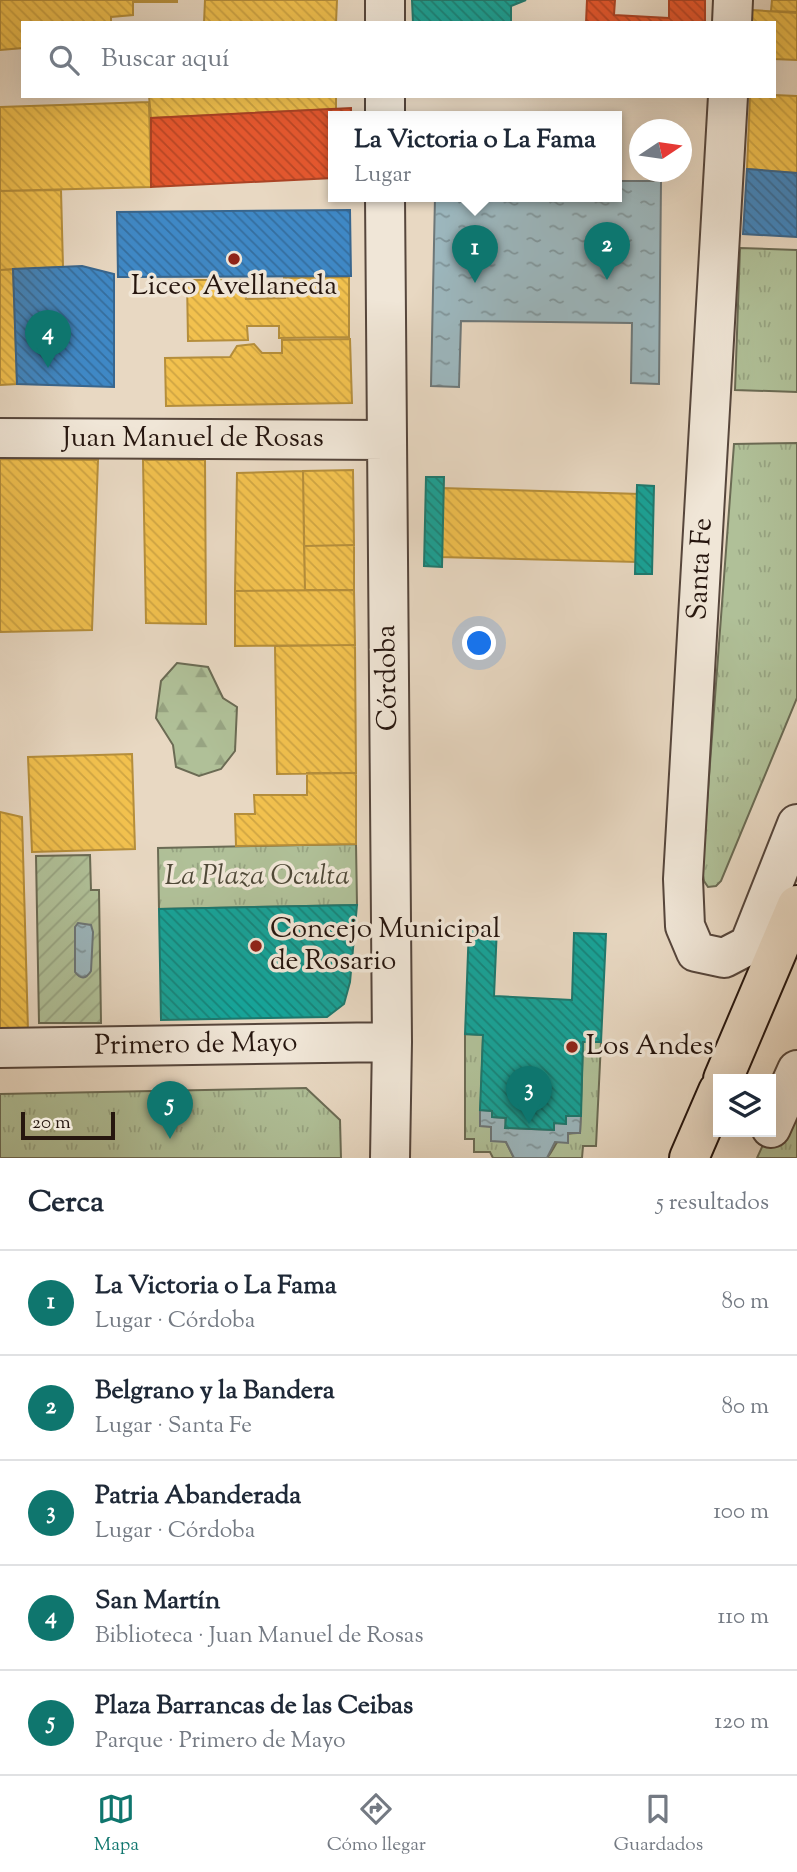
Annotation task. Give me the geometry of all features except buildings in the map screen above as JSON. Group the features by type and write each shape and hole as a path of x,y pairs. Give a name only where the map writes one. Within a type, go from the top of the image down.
{"main road":[{"path":"725,1074 797,905"},
{"path":"688,1158 713,1102"}],"street":[{"path":"385,0 385,21"},
{"path":"732,21 733,0"},
{"name":"Santa Fe","path":"728,98 683,879 685,926 696,952 724,958 749,945 797,824"},
{"name":"Córdoba","path":"385,202 392,1042 390,1158"},
{"name":"Juan Manuel de Rosas","path":"0,438 386,440"},
{"name":"Primero de Mayo","path":"0,1048 392,1042"},
{"path":"776,1117 797,1070"},
{"path":"757,1158 767,1137"}],"green space":[{"path":"740,248 797,250 797,392 735,390"},
{"path":"797,443 797,698 721,881 716,886 708,887 702,870 734,444"},
{"path":"177,663 208,667 223,698 237,707 235,751 221,769 199,776 176,767 173,745 156,718 161,681"},
{"name":"La Plaza Oculta","path":"356,844 357,905 159,909 158,848"},
{"path":"90,855 91,890 99,890 101,1023 39,1023 36,856"},
{"path":"465,1034 483,1035 480,1126 492,1126 506,1142 514,1158 493,1158 490,1152 474,1152 474,1139 465,1139"},
{"path":"583,1042 601,1042 596,1146 583,1146 582,1158 547,1158 562,1137 580,1133"},
{"path":"797,1070 797,1158 757,1158 767,1137 776,1137 776,1116"},
{"path":"306,1088 340,1120 341,1158 0,1158 0,1094"}],"water":[{"path":"622,181 661,182 659,384 631,383 632,323 461,321 459,387 431,386 435,202 622,202"},
{"path":"78,923 91,925 93,932 91,971 83,978 75,972 75,927"},
{"path":"480,1110 492,1111 493,1117 505,1118 506,1128 553,1130 554,1123 566,1124 566,1116 581,1116 580,1133 568,1133 568,1143 555,1142 547,1158 514,1158 506,1142 491,1141 491,1127 480,1126"}],"place":[{"name":"Liceo Avellaneda","path":"234,259"},
{"name":"Belgrano y la Bandera","path":"607,280"},
{"name":"La Victoria o La Fama","path":"475,283"},
{"name":"San Martín","path":"48,368"},
{"name":"Concejo Municipal de Rosario","path":"256,946"},
{"name":"Los Andes","path":"572,1047"},
{"name":"Patria Abanderada","path":"529,1124"},
{"name":"Plaza Barrancas de las Ceibas","path":"170,1139"}]}
